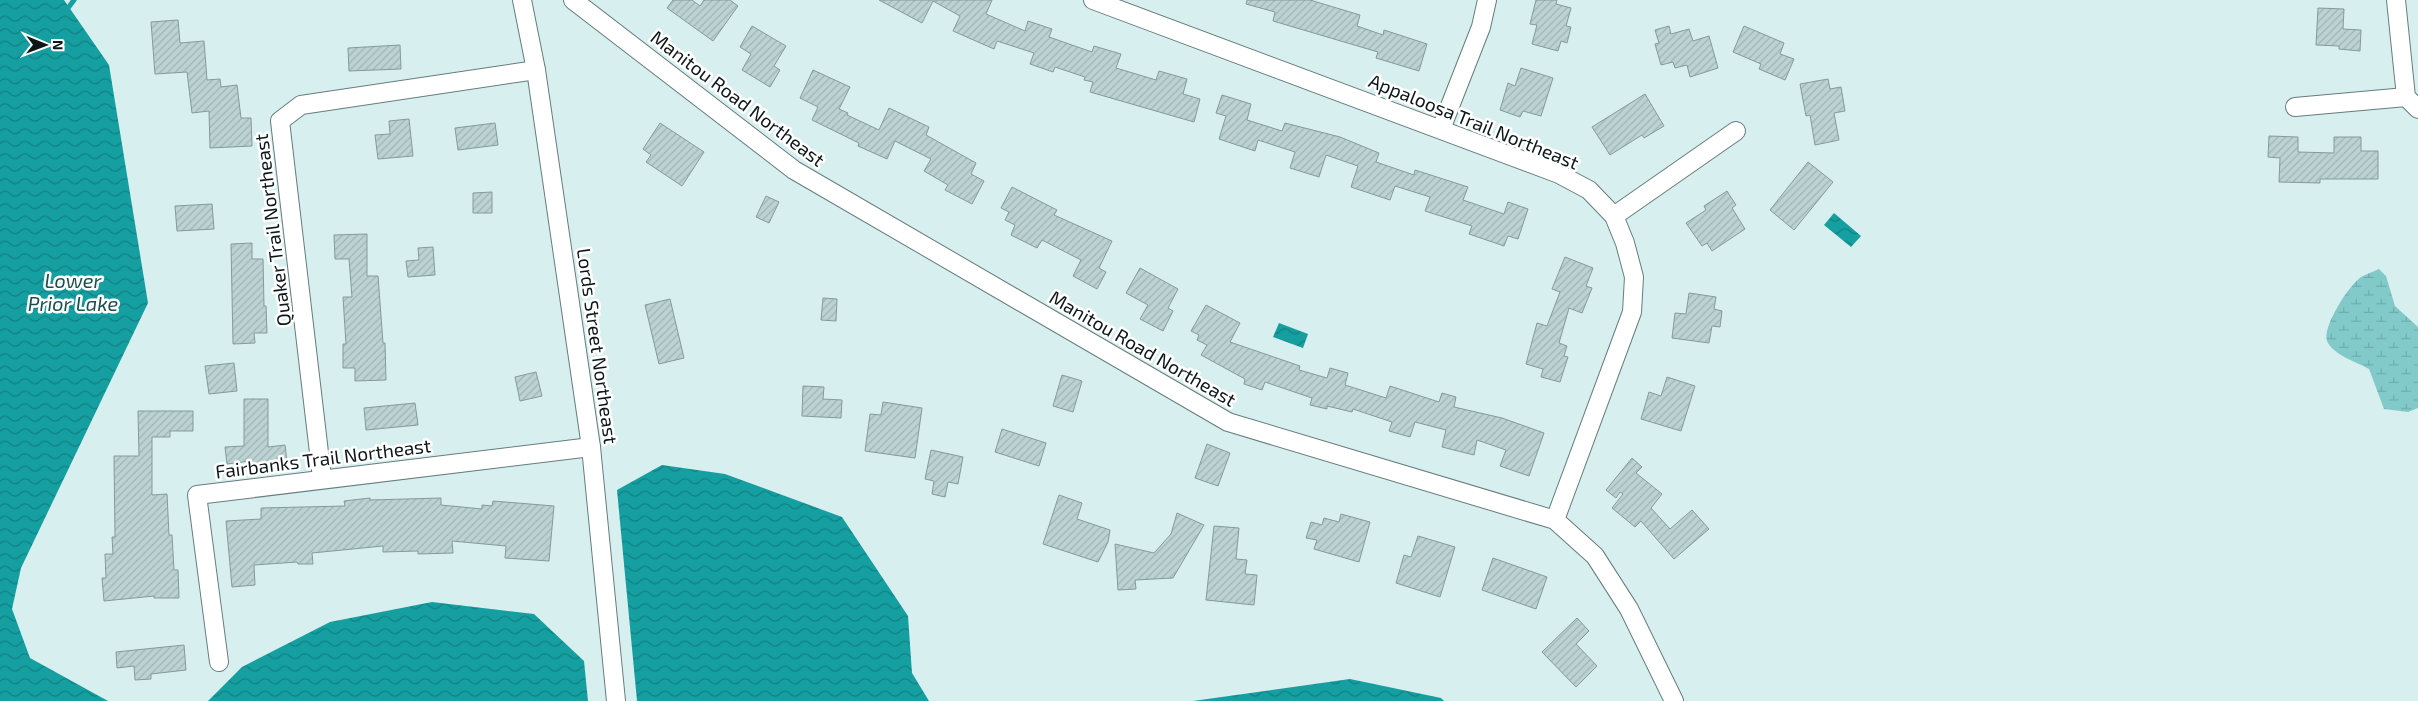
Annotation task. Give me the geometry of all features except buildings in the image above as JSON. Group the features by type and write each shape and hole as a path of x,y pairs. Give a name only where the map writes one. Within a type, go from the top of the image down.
{"street":[{"name":"Lords Street Northeast","path":"522,0 536,70 591,447 616,701"},
{"name":"Manitou Road Northeast","path":"573,0 794,170 1228,422 1555,520 1595,556 1610,578 1629,609 1674,701"},
{"name":"Appaloosa Trail Northeast","path":"1093,0 1559,174 1589,190 1614,216 1625,243 1634,277 1632,312 1555,520"},
{"path":"1441,129 1481,27 1487,0"},
{"path":"2295,107 2412,103 2396,0"},
{"name":"Quaker Trail Northeast","path":"322,478 280,121 301,104 536,70"},
{"path":"1614,216 1736,131"},
{"name":"Fairbanks Trail Northeast","path":"219,662 197,495 322,478 591,447"}],"green space":[{"path":"2379,269 2386,276 2395,306 2418,327 2418,408 2408,412 2384,409 2369,369 2334,350 2327,341 2332,317 2350,288 2361,277"}],"water":[{"name":"Lower Prior Lake","path":"0,0 64,0 109,65 148,303 21,568 12,609 30,658 108,701 0,701"},
{"path":"1834,213 1861,236 1851,247 1824,225"},
{"path":"1279,323 1308,334 1303,348 1273,337"},
{"path":"662,465 725,474 842,517 908,616 912,673 929,701 637,701 617,490"},
{"path":"432,602 534,614 584,661 588,701 208,701 242,667 330,622"},
{"path":"1350,679 1441,698 1444,701 1193,701"}],"waterway":[{"path":"65,12 74,0"}]}
